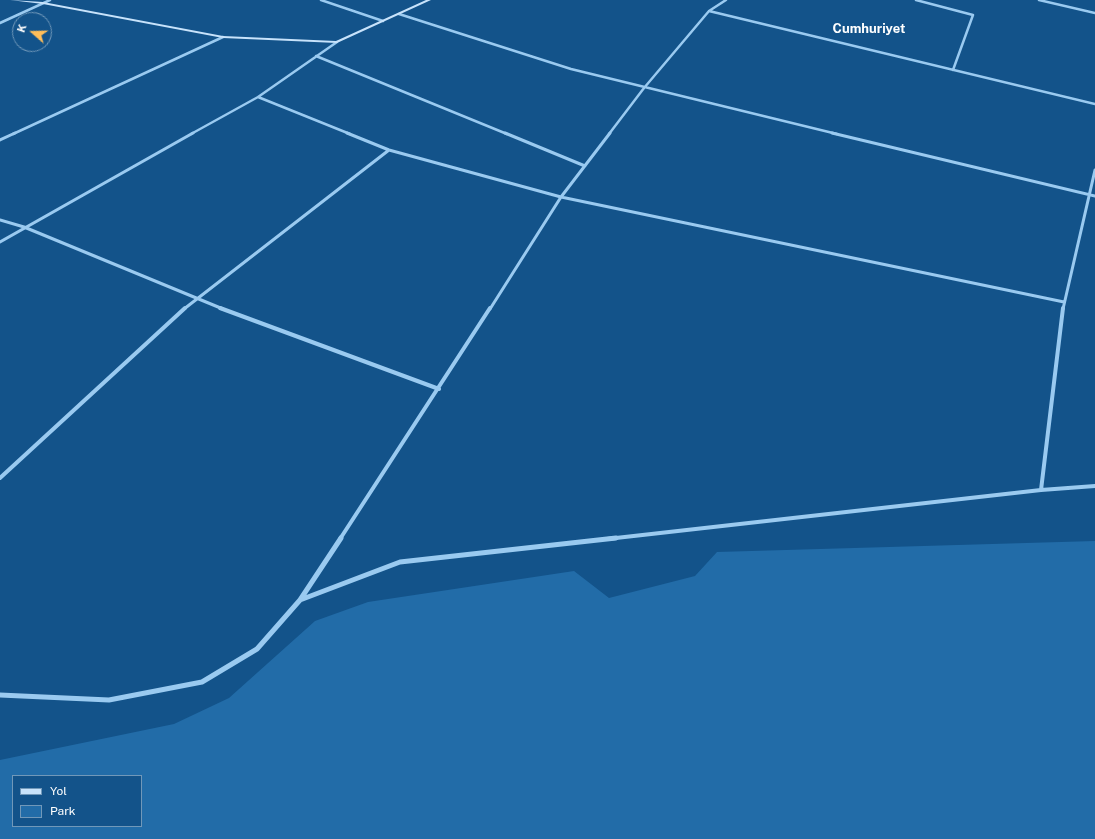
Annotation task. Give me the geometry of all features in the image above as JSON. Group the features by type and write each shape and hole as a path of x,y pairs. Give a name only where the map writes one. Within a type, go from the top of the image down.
{"street":[{"path":"12,0 43,3 223,37 337,42"},
{"path":"0,24 50,0"},
{"path":"321,0 383,21"},
{"path":"0,242 24,226 258,97 337,42 429,0"},
{"path":"0,696 109,700 202,682 257,649 300,600 439,389 561,197 644,88 709,11 726,0"},
{"path":"916,0 973,15 953,70"},
{"path":"1040,0 1095,13"},
{"path":"709,11 1095,104"},
{"path":"399,14 571,69 644,88 1095,196"},
{"path":"0,140 223,37"},
{"path":"316,56 584,166"},
{"path":"258,97 390,150 561,197 1064,302"},
{"path":"0,478 194,299 390,150"},
{"path":"1041,490 1064,302 1095,170"},
{"path":"0,220 24,226 194,299 439,389"},
{"path":"300,600 400,562 1041,490 1095,486"}],"green space":[{"path":"1095,541 1095,839 0,839 0,760 174,724 229,698 315,621 368,602 574,571 609,598 695,576 717,552"}],"district":[{"name":"Cumhuriyet","path":"869,29"}]}
